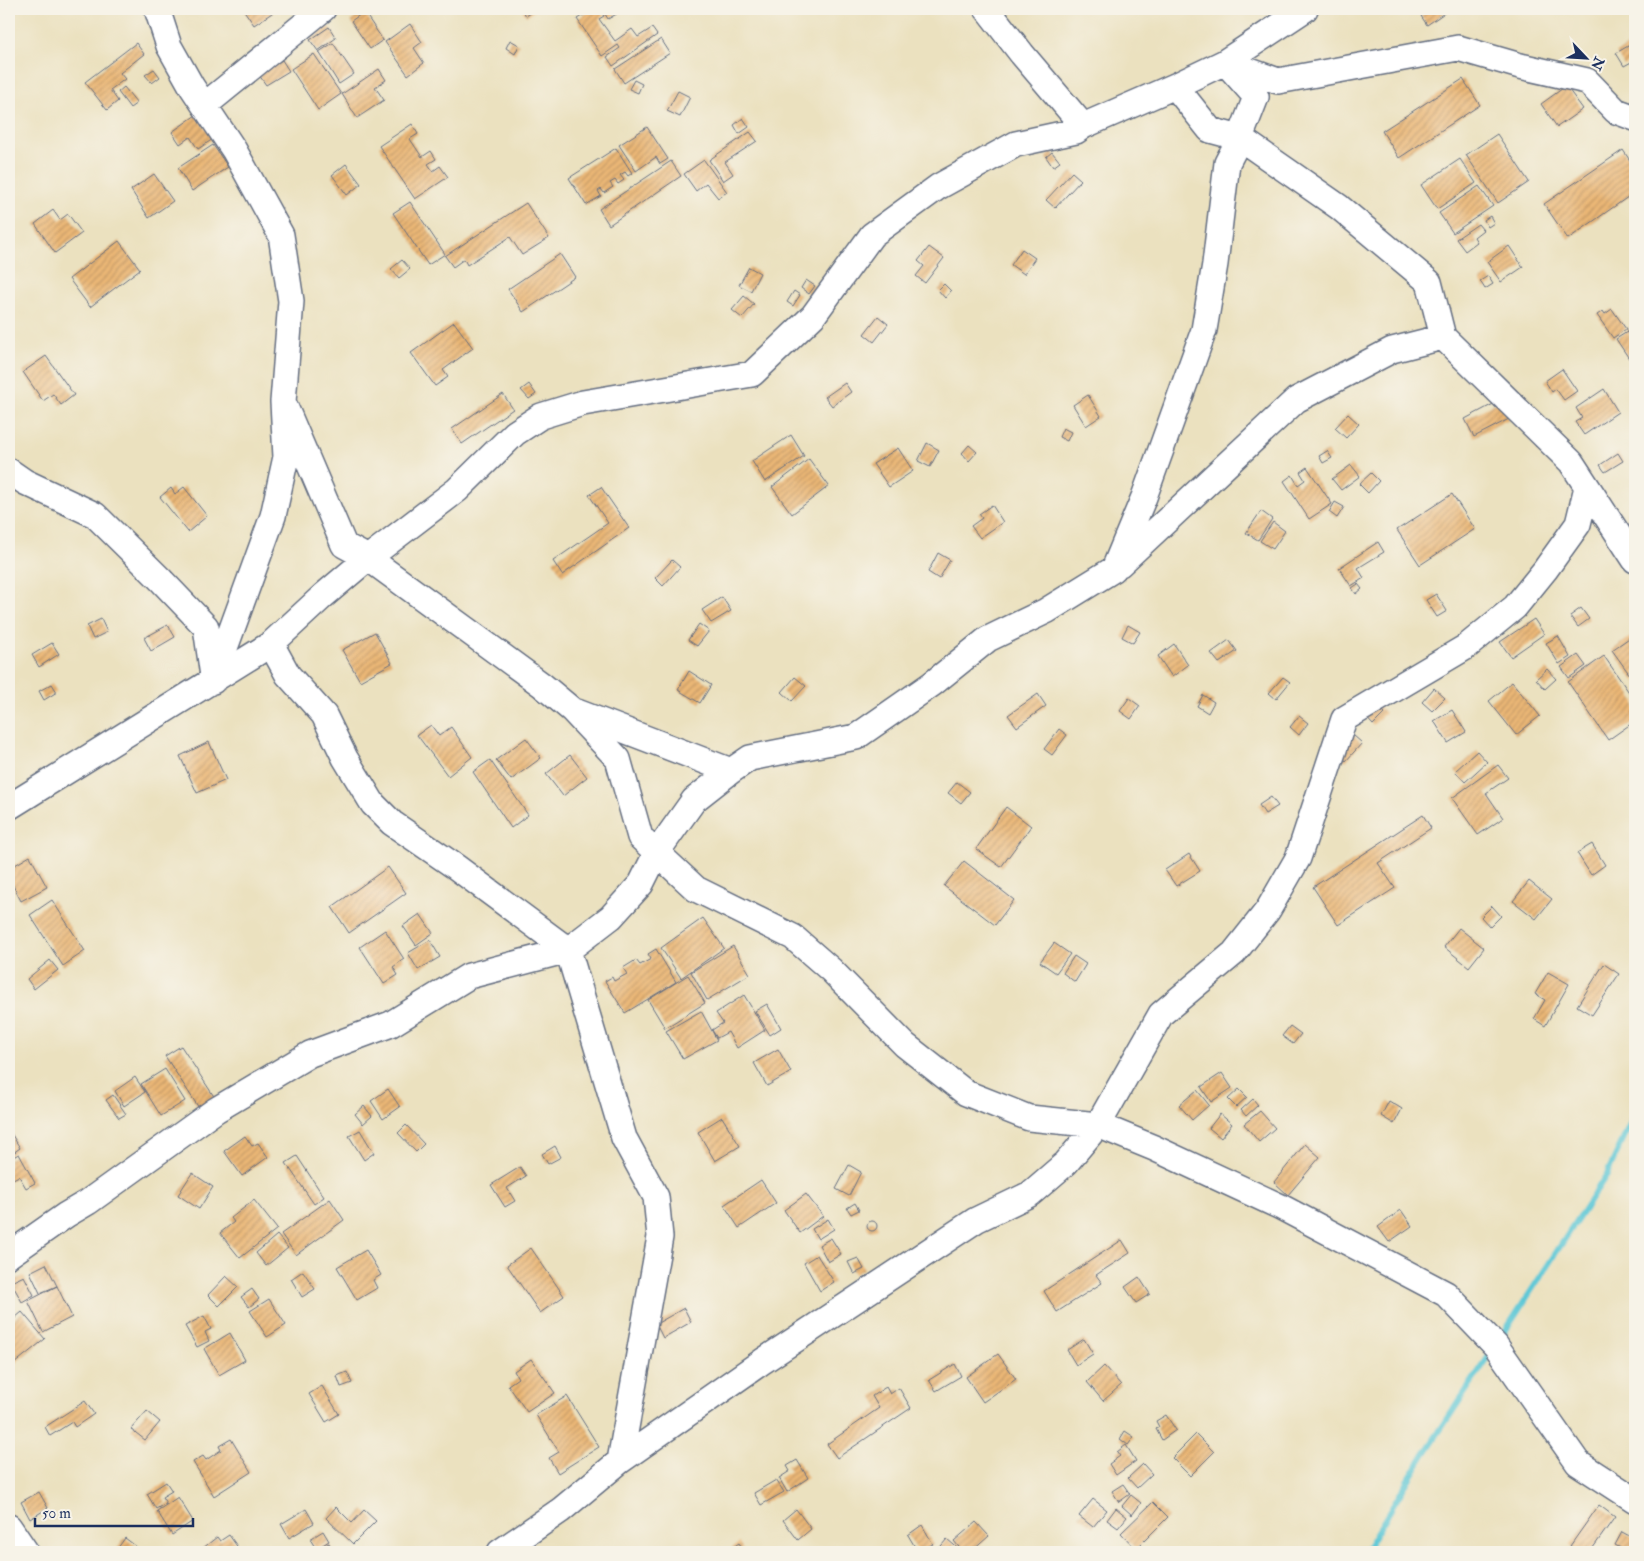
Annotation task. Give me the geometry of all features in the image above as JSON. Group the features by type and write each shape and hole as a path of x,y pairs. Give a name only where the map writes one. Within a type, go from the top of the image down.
{"street":[{"path":"158,9 170,46 192,87 234,150 281,235 291,301 283,402 286,457 273,516 214,681"},
{"path":"204,105 323,9"},
{"path":"987,9 1082,126"},
{"path":"9,807 271,644 368,558 457,490 515,433 541,416 583,403 752,374 813,316 872,235 938,187 1016,144 1076,131 1082,126 1225,62 1304,9"},
{"path":"1225,62 1278,81 1458,48 1520,66 1587,81 1616,110 1635,118"},
{"path":"1114,569 1144,497 1204,330 1215,264 1227,163 1240,138 1256,97 1225,62"},
{"path":"1175,86 1210,130 1240,138 1339,207 1428,282 1443,337 1571,462 1635,560"},
{"path":"9,1255 88,1202 216,1110 310,1054 390,1024 469,976 568,950 611,917 641,884 657,852 694,800 731,771 750,758 856,737 932,684 988,639 1046,611 1114,569 1296,400 1392,350 1443,337"},
{"path":"283,402 344,545 368,558 542,685 572,710 618,759 640,837 696,889 794,937 831,970 906,1045 966,1093 1029,1118 1098,1125 1154,1148 1281,1207 1446,1294 1496,1346 1578,1463 1635,1500"},
{"path":"9,471 25,482 95,516 173,593 206,627 214,681"},
{"path":"500,1552 561,1510 620,1461 763,1361 976,1220 1030,1194 1066,1163 1098,1125 1161,1014 1234,953 1268,910 1298,858 1344,719 1466,647 1515,607 1545,570 1578,524 1587,487"},
{"path":"271,644 288,675 324,715 345,758 373,804 392,823 456,866 568,950 624,1138 656,1198 660,1237 620,1461"},
{"path":"572,710 731,771"},
{"path":"9,1527 26,1552"}],"building":[{"path":"243,9 278,9 254,25"},
{"path":"522,9 537,9 526,16"},
{"path":"593,9 599,9 604,16 599,19 615,41 632,29 638,37 652,28 657,35 613,66 607,57 620,48 618,45 602,56 577,19"},
{"path":"602,9 625,9 608,19"},
{"path":"1430,9 1450,9 1427,25 1421,16"},
{"path":"364,12 383,40 370,49 351,21"},
{"path":"410,24 422,42 414,48 424,63 408,75 385,42"},
{"path":"329,27 336,38 318,51 310,40"},
{"path":"661,39 670,53 624,83 615,69"},
{"path":"510,40 519,45 515,54 506,48"},
{"path":"1635,42 1635,60 1624,66 1616,53"},
{"path":"136,43 144,54 120,73 125,79 110,90 118,101 107,110 85,82"},
{"path":"333,43 354,74 339,84 319,52"},
{"path":"314,54 341,94 318,110 291,69"},
{"path":"282,60 289,71 266,85 259,75"},
{"path":"154,69 160,77 152,83 145,75"},
{"path":"379,69 386,80 375,87 384,100 357,118 342,94"},
{"path":"1463,79 1480,105 1399,158 1382,131"},
{"path":"634,80 642,84 638,93 629,89"},
{"path":"1566,86 1583,109 1557,127 1541,104"},
{"path":"124,87 137,103 130,108 118,92"},
{"path":"678,91 690,97 680,117 667,111"},
{"path":"196,115 213,139 198,149 190,137 180,144 172,132"},
{"path":"743,118 749,127 739,134 734,125"},
{"path":"412,124 418,134 410,139 422,157 431,151 436,159 428,164 433,171 440,166 448,177 415,199 379,146"},
{"path":"647,127 668,159 660,164 656,157 636,171 619,145"},
{"path":"750,132 757,141 725,162 733,174 723,181 709,160"},
{"path":"1497,134 1529,182 1498,203 1466,155"},
{"path":"213,145 228,167 192,191 178,168"},
{"path":"616,148 632,173 628,176 625,172 620,175 624,180 618,184 615,180 610,183 613,187 604,193 601,189 598,191 601,196 586,205 569,178"},
{"path":"1623,150 1635,168 1635,192 1568,239 1544,204"},
{"path":"1052,152 1060,162 1053,167 1046,157"},
{"path":"1460,159 1476,183 1437,209 1421,185"},
{"path":"704,160 727,192 718,198 706,183 696,191 684,174"},
{"path":"671,161 681,176 609,225 599,209"},
{"path":"346,164 361,184 347,195 332,175"},
{"path":"1072,172 1081,180 1055,208 1046,200"},
{"path":"154,174 173,201 149,218 131,190"},
{"path":"1479,186 1493,206 1453,233 1439,213"},
{"path":"410,202 445,254 428,265 393,213"},
{"path":"526,203 549,238 522,255 510,237 467,265 464,259 453,267 445,256"},
{"path":"53,210 60,220 68,214 82,233 55,253 35,224"},
{"path":"1490,216 1494,223 1488,227 1484,220"},
{"path":"1478,224 1483,230 1474,237 1477,242 1465,251 1456,239"},
{"path":"119,241 140,269 90,307 69,279"},
{"path":"1509,246 1523,267 1501,282 1487,262"},
{"path":"929,247 944,258 925,283 916,276 924,266 918,261"},
{"path":"1022,249 1035,258 1024,274 1011,265"},
{"path":"560,254 575,277 523,312 508,289"},
{"path":"402,260 410,269 399,278 391,269"},
{"path":"749,267 760,273 751,291 739,285"},
{"path":"1488,276 1493,284 1485,289 1480,281"},
{"path":"806,280 815,286 809,294 801,288"},
{"path":"944,284 951,291 945,298 938,290"},
{"path":"794,291 800,295 793,306 787,302"},
{"path":"744,296 754,304 742,318 732,310"},
{"path":"1612,309 1626,329 1613,338 1597,315 1603,311 1605,314"},
{"path":"878,316 888,324 874,342 864,334"},
{"path":"454,322 473,348 443,370 448,377 435,386 411,353"},
{"path":"1635,325 1635,341 1627,331"},
{"path":"1627,332 1635,345 1634,366 1616,339"},
{"path":"46,356 74,395 61,405 53,394 43,401 23,372"},
{"path":"1562,369 1577,391 1564,400 1556,389 1552,392 1545,381"},
{"path":"845,383 851,392 832,406 825,397"},
{"path":"529,384 536,394 529,399 521,390"},
{"path":"1604,389 1618,412 1584,435 1575,422 1582,418 1576,408"},
{"path":"503,394 513,409 462,444 452,429"},
{"path":"1088,395 1101,416 1086,426 1073,405"},
{"path":"1499,401 1509,419 1474,437 1465,419"},
{"path":"1348,414 1359,424 1346,438 1335,428"},
{"path":"1063,428 1071,432 1067,441 1059,437"},
{"path":"791,435 804,456 765,482 752,461"},
{"path":"927,443 939,450 930,467 918,461"},
{"path":"969,445 977,452 969,461 962,453"},
{"path":"898,448 913,471 889,487 873,464"},
{"path":"1327,451 1332,458 1323,463 1319,456"},
{"path":"1618,453 1623,461 1605,472 1600,465"},
{"path":"809,459 829,486 792,514 772,487"},
{"path":"1351,465 1360,476 1341,490 1332,479"},
{"path":"1307,467 1332,504 1309,519 1284,481 1292,475 1298,485 1305,480 1300,472"},
{"path":"1371,473 1379,481 1368,493 1359,484"},
{"path":"184,487 207,516 188,532 160,497 171,488 175,494"},
{"path":"601,487 629,528 562,575 553,561 608,523 589,495"},
{"path":"1452,494 1475,529 1420,565 1397,530"},
{"path":"1335,502 1344,507 1337,518 1329,512"},
{"path":"992,505 1003,522 980,538 971,526 982,518 979,514"},
{"path":"1261,511 1272,519 1258,540 1246,533"},
{"path":"1273,522 1285,531 1273,549 1260,541"},
{"path":"1378,542 1384,552 1358,568 1364,578 1351,586 1339,568"},
{"path":"938,553 950,560 939,579 928,572"},
{"path":"672,560 680,567 663,586 655,578"},
{"path":"1358,584 1362,589 1356,594 1352,588"},
{"path":"1436,594 1447,611 1437,617 1426,600"},
{"path":"722,597 731,611 711,623 702,610"},
{"path":"1581,608 1589,619 1578,627 1570,616"},
{"path":"101,619 107,632 93,639 87,626"},
{"path":"1534,619 1544,634 1511,657 1500,642"},
{"path":"699,624 709,631 697,646 688,640"},
{"path":"168,625 175,637 151,651 144,638"},
{"path":"1128,625 1140,632 1133,643 1122,637"},
{"path":"375,632 392,663 360,681 342,650"},
{"path":"1635,634 1635,682 1612,650"},
{"path":"1558,636 1570,657 1559,664 1546,643"},
{"path":"1229,640 1237,651 1219,663 1211,653"},
{"path":"52,643 59,654 39,667 32,655"},
{"path":"1174,644 1188,665 1172,677 1158,656"},
{"path":"1578,655 1586,666 1569,678 1561,667"},
{"path":"1604,656 1635,701 1635,721 1608,740 1568,682"},
{"path":"1547,669 1556,679 1545,689 1536,679"},
{"path":"689,671 711,685 700,703 678,690"},
{"path":"795,677 806,686 792,701 782,692"},
{"path":"1283,677 1290,682 1276,699 1269,693"},
{"path":"1512,682 1540,716 1516,735 1489,701"},
{"path":"52,684 57,692 44,700 39,691"},
{"path":"1434,688 1445,698 1432,711 1422,702"},
{"path":"1038,694 1046,706 1017,727 1008,715"},
{"path":"1203,695 1214,702 1208,713 1197,706"},
{"path":"1129,698 1140,706 1131,719 1120,711"},
{"path":"1375,703 1385,713 1373,725 1364,715"},
{"path":"1452,710 1466,732 1448,743 1434,721"},
{"path":"1299,716 1308,723 1299,735 1290,727"},
{"path":"431,725 439,736 451,727 472,757 448,776 417,735"},
{"path":"1059,729 1067,735 1052,755 1044,749"},
{"path":"1353,735 1362,743 1346,761 1338,754"},
{"path":"526,738 541,758 511,780 496,760"},
{"path":"209,742 226,780 197,793 180,756"},
{"path":"1477,751 1487,762 1465,782 1455,771"},
{"path":"570,755 587,777 563,796 546,774"},
{"path":"490,760 528,815 511,828 473,772"},
{"path":"1498,765 1508,778 1486,793 1503,818 1478,835 1452,798"},
{"path":"957,782 970,792 961,803 948,793"},
{"path":"1271,797 1278,806 1265,814 1259,805"},
{"path":"1006,807 1031,826 1001,867 976,849"},
{"path":"1423,815 1431,828 1378,863 1395,888 1338,925 1313,887"},
{"path":"1592,844 1605,865 1591,875 1577,853"},
{"path":"1189,854 1200,871 1176,886 1165,870"},
{"path":"30,856 47,887 21,901 9,878 9,862 12,860 15,865"},
{"path":"964,861 1014,900 995,925 944,886"},
{"path":"388,867 406,893 349,933 332,907"},
{"path":"1529,881 1552,899 1536,919 1513,901"},
{"path":"52,900 85,951 63,966 30,915"},
{"path":"1492,906 1501,916 1490,927 1481,917"},
{"path":"420,914 433,933 416,945 403,926"},
{"path":"703,918 724,948 681,978 661,948"},
{"path":"1459,928 1484,948 1469,967 1444,947"},
{"path":"385,930 404,959 393,967 398,975 384,984 360,947"},
{"path":"430,940 440,957 418,970 408,953"},
{"path":"1054,943 1070,954 1056,973 1040,962"},
{"path":"733,946 750,974 707,1000 691,972"},
{"path":"656,949 676,982 625,1013 605,981 612,977 614,981 627,974 623,968 636,960 640,965 651,959 648,954"},
{"path":"1074,956 1086,964 1075,982 1063,973"},
{"path":"50,960 58,970 34,989 27,979"},
{"path":"1604,964 1619,974 1592,1015 1577,1006"},
{"path":"1548,972 1569,984 1545,1026 1534,1019 1545,1000 1535,994"},
{"path":"688,975 705,1003 665,1028 648,1000"},
{"path":"744,995 765,1030 737,1048 728,1032 717,1038 712,1030 723,1023 716,1013"},
{"path":"767,1004 781,1028 770,1035 755,1011"},
{"path":"701,1011 717,1040 683,1059 666,1031"},
{"path":"1290,1026 1301,1034 1293,1044 1282,1036"},
{"path":"181,1046 215,1098 199,1108 165,1056"},
{"path":"778,1049 791,1072 767,1086 754,1063"},
{"path":"165,1069 185,1101 161,1116 141,1084"},
{"path":"1222,1073 1232,1088 1211,1102 1201,1087"},
{"path":"135,1077 145,1092 124,1106 115,1091"},
{"path":"388,1089 400,1107 383,1119 371,1101"},
{"path":"1239,1089 1247,1097 1236,1107 1228,1099"},
{"path":"1197,1090 1209,1105 1192,1120 1179,1105"},
{"path":"113,1095 126,1114 119,1118 106,1100"},
{"path":"1253,1099 1258,1105 1246,1116 1241,1110"},
{"path":"1389,1101 1402,1109 1394,1124 1381,1116"},
{"path":"364,1106 372,1116 363,1124 355,1114"},
{"path":"1260,1111 1275,1128 1259,1142 1244,1124"},
{"path":"1220,1114 1232,1124 1221,1138 1209,1128"},
{"path":"722,1117 740,1146 715,1161 698,1132"},
{"path":"406,1125 424,1144 416,1152 398,1133"},
{"path":"9,1130 20,1148 9,1156"},
{"path":"360,1130 374,1153 364,1160 349,1136"},
{"path":"245,1136 252,1146 258,1143 268,1157 242,1176 224,1151"},
{"path":"1305,1144 1320,1157 1288,1195 1274,1182"},
{"path":"555,1146 561,1157 548,1164 542,1154"},
{"path":"19,1154 35,1183 26,1188 19,1176 9,1181 9,1159"},
{"path":"297,1156 324,1197 314,1204 286,1163"},
{"path":"849,1165 861,1172 849,1196 836,1189"},
{"path":"520,1167 526,1176 507,1188 515,1201 505,1207 491,1185"},
{"path":"192,1173 213,1187 199,1209 178,1195"},
{"path":"761,1180 776,1203 739,1228 724,1205"},
{"path":"806,1194 823,1216 800,1233 784,1210"},
{"path":"330,1199 344,1220 296,1255 281,1234"},
{"path":"254,1200 277,1229 240,1258 220,1233 234,1222 231,1218"},
{"path":"855,1203 859,1210 851,1214 847,1208"},
{"path":"1401,1210 1412,1226 1389,1242 1378,1227"},
{"path":"828,1219 834,1229 818,1239 812,1229"},
{"path":"870,1221 874,1221 877,1226 876,1230 870,1231 867,1228 867,1224"},
{"path":"277,1235 288,1248 266,1266 256,1253"},
{"path":"831,1238 841,1254 828,1262 819,1245"},
{"path":"1122,1240 1130,1253 1096,1275 1102,1283 1057,1312 1044,1291"},
{"path":"531,1248 564,1296 540,1313 507,1265"},
{"path":"366,1250 381,1275 373,1280 377,1288 357,1300 337,1267"},
{"path":"817,1255 834,1282 820,1291 804,1263"},
{"path":"858,1258 864,1269 854,1274 848,1262"},
{"path":"46,1264 57,1286 40,1293 30,1272"},
{"path":"303,1271 315,1289 302,1297 291,1279"},
{"path":"24,1276 34,1295 22,1302 11,1282"},
{"path":"226,1276 238,1287 219,1306 208,1295"},
{"path":"1139,1277 1150,1294 1136,1303 1125,1287"},
{"path":"57,1286 72,1317 43,1332 28,1301"},
{"path":"252,1289 259,1299 249,1307 241,1297"},
{"path":"269,1299 286,1325 267,1337 250,1311"},
{"path":"684,1308 691,1322 663,1338 656,1324"},
{"path":"22,1312 45,1339 9,1368 9,1323"},
{"path":"204,1316 211,1329 205,1332 209,1341 197,1347 185,1326"},
{"path":"230,1333 245,1360 219,1375 204,1349"},
{"path":"1084,1339 1093,1354 1076,1365 1067,1350"},
{"path":"998,1354 1016,1379 983,1402 966,1377"},
{"path":"531,1359 555,1393 527,1412 508,1385 518,1378 514,1371"},
{"path":"955,1364 961,1376 936,1391 929,1380"},
{"path":"1104,1366 1121,1385 1103,1401 1087,1382"},
{"path":"347,1372 352,1383 341,1387 337,1376"},
{"path":"322,1386 339,1414 326,1422 309,1394"},
{"path":"886,1387 890,1394 899,1388 911,1408 837,1458 827,1444 879,1408 872,1396"},
{"path":"567,1396 599,1447 558,1473 549,1458 559,1452 536,1415"},
{"path":"85,1401 94,1414 75,1427 72,1422 50,1436 45,1427"},
{"path":"147,1411 160,1422 145,1440 131,1429"},
{"path":"1166,1415 1176,1430 1162,1440 1156,1429 1159,1427 1156,1421"},
{"path":"1125,1431 1134,1437 1128,1445 1120,1439"},
{"path":"1196,1434 1214,1452 1190,1476 1172,1458"},
{"path":"231,1439 251,1472 214,1496 193,1462 203,1456 206,1460 221,1450 219,1446"},
{"path":"1126,1445 1136,1461 1116,1475 1109,1464 1120,1456 1117,1452"},
{"path":"797,1460 808,1478 787,1492 779,1478 790,1471 787,1466"},
{"path":"1143,1464 1152,1474 1137,1488 1128,1478"},
{"path":"776,1480 784,1492 761,1505 754,1493"},
{"path":"166,1482 172,1491 162,1497 166,1503 156,1509 147,1494"},
{"path":"1123,1484 1130,1494 1119,1502 1112,1491"},
{"path":"39,1492 48,1508 30,1519 21,1502"},
{"path":"1131,1495 1141,1503 1132,1515 1122,1506"},
{"path":"178,1497 193,1521 172,1535 157,1511"},
{"path":"1093,1499 1107,1510 1093,1527 1079,1516"},
{"path":"1153,1502 1168,1517 1136,1549 1121,1533"},
{"path":"1599,1505 1615,1517 1590,1552 1579,1552 1570,1546"},
{"path":"336,1507 352,1523 364,1510 376,1521 353,1544 326,1518"},
{"path":"1116,1508 1127,1517 1118,1528 1107,1520"},
{"path":"306,1509 314,1523 289,1538 281,1524"},
{"path":"796,1509 811,1529 798,1540 783,1520"},
{"path":"976,1522 989,1536 971,1552 963,1552 954,1541"},
{"path":"922,1525 933,1544 918,1552 908,1535"},
{"path":"323,1531 329,1541 316,1549 310,1539"},
{"path":"1622,1532 1635,1539 1635,1552 1628,1552 1615,1545"},
{"path":"229,1535 239,1549 234,1552 198,1552 217,1537 220,1541"},
{"path":"125,1538 137,1547 134,1552 115,1552"},
{"path":"947,1539 962,1552 936,1552"},
{"path":"329,1543 334,1552 323,1552 321,1548"},
{"path":"739,1543 745,1552 726,1552"}],"waterway":[{"path":"1498,1342 1607,1174 1635,1114"},
{"path":"1365,1552 1423,1456 1493,1350"}]}
